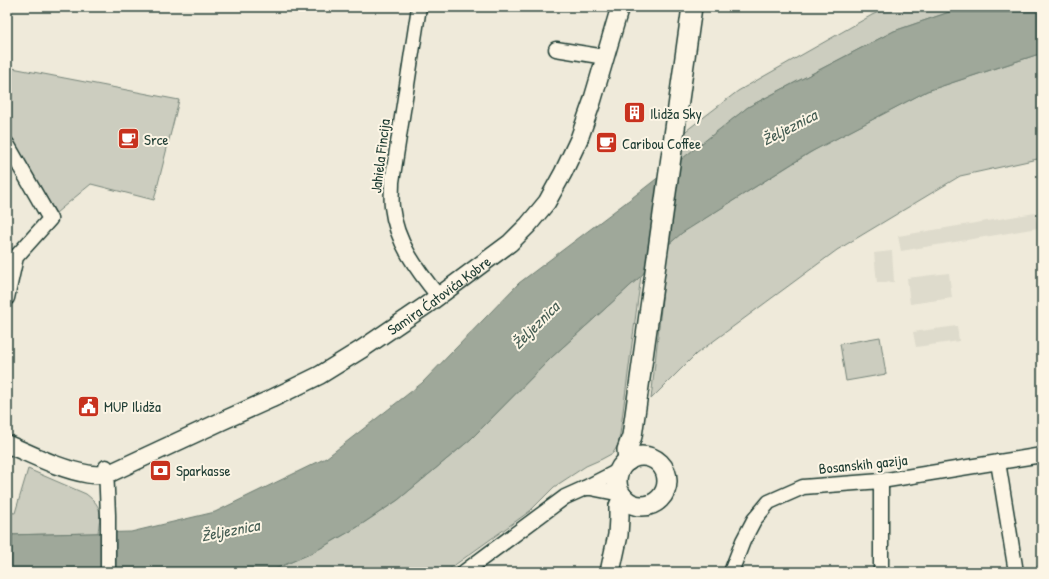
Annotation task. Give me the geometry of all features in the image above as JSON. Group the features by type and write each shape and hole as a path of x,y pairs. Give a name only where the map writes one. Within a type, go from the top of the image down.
{"main road":[{"path":"651,504 638,506 627,501 622,496 617,485 617,480 624,465 627,450 633,434 687,44 690,9"},
{"path":"618,535 639,510 658,500 663,494 666,486 664,470 656,460 641,451 633,434"},
{"path":"624,465 634,457 642,456 656,460"},
{"path":"610,572 618,535 620,518 619,506 622,496"}],"street":[{"name":"Jahiela Fincija","path":"419,7 392,182 391,205 394,220 407,254 439,297"},
{"name":"Samira Ćatovića Kobre","path":"7,444 68,469 106,471 118,466 131,464 271,400 320,375 362,349 439,297 510,243 528,225 547,202 579,139 592,102 620,7"},
{"path":"556,49 605,57"},
{"path":"7,144 50,219 16,257 7,298"},
{"name":"Bosanskih gazija","path":"731,572 743,541 754,520 769,502 803,487 881,481 1042,456"},
{"path":"998,462 1016,572"},
{"path":"464,572 565,497 585,488 624,465"},
{"path":"106,471 108,572"},
{"path":"881,481 881,572"},
{"path":"585,488 591,488 622,496"}],"shaded area":[{"path":"865,7 889,7 872,15"},
{"path":"889,7 964,7 894,31 748,107 669,170 674,140 738,91 872,15"},
{"path":"1042,54 1042,158 960,176 837,250 696,354 651,399 668,245 681,233 816,149 927,91"},
{"path":"7,67 179,100 154,200 91,184 56,213 7,130"},
{"path":"1035,213 1038,228 901,251 898,236"},
{"path":"892,251 894,282 877,283 874,253"},
{"path":"949,273 952,298 910,304 907,278"},
{"path":"641,276 620,434 618,445 613,453 586,466 554,487 530,511 445,572 268,572 312,553 356,528 398,500 471,439 552,357"},
{"path":"957,326 959,341 916,347 913,332"},
{"path":"880,337 886,374 846,381 840,344"},
{"path":"28,469 86,494 92,499 100,511 98,533 7,535 7,512 15,513"}],"water":[{"name":"Željeznica","path":"964,7 1042,7 1042,54 927,91 809,153 682,233 668,245 641,276 552,357 471,439 398,500 356,528 312,553 268,572 7,572 7,535 131,532 215,512 326,458 422,383 519,283 637,194 748,107 894,31"}],"place":[{"name":"Ilidža Sky","path":"634,113"},
{"name":"Srce","path":"129,139"},
{"name":"Caribou Coffee","path":"606,143"},
{"name":"MUP Ilidža","path":"89,406"},
{"name":"Sparkasse","path":"160,470"}]}
